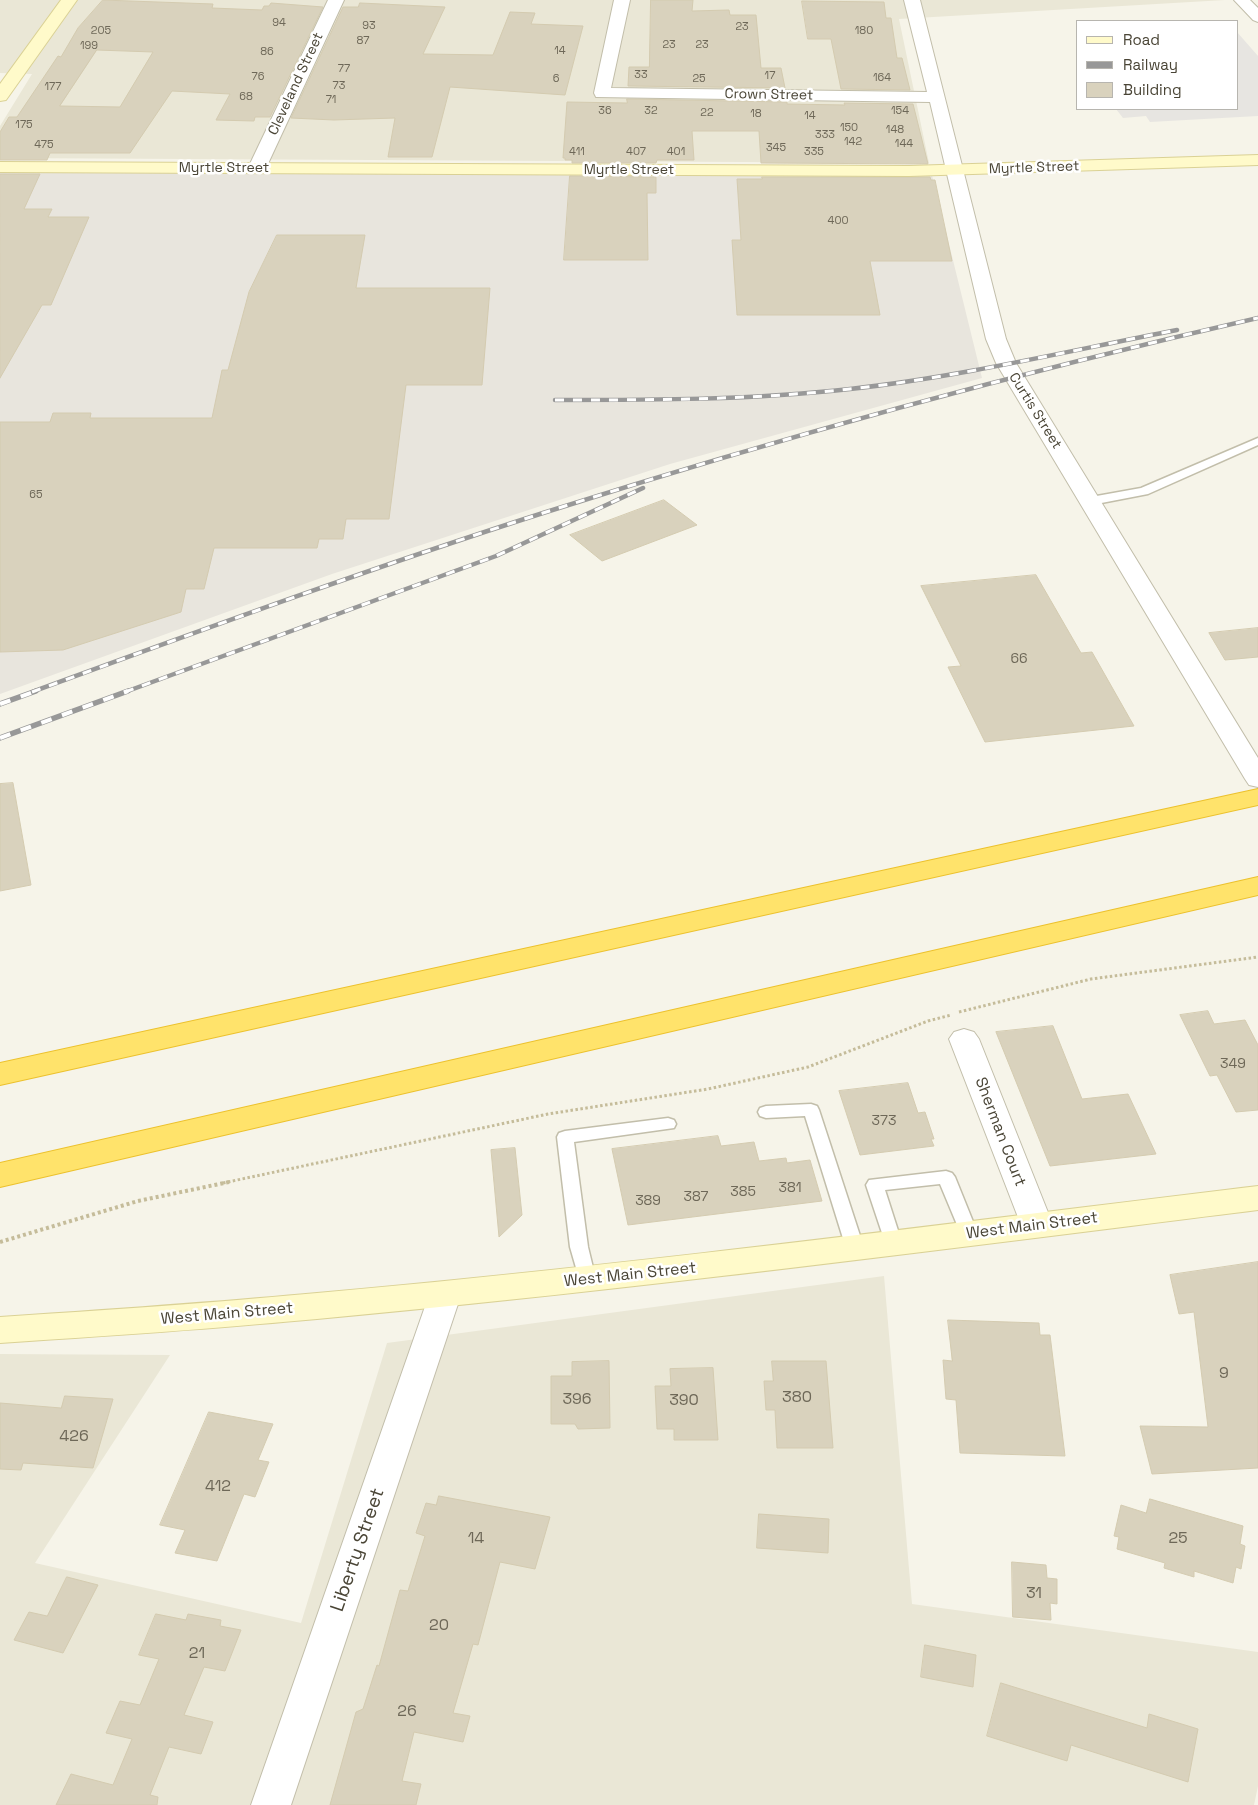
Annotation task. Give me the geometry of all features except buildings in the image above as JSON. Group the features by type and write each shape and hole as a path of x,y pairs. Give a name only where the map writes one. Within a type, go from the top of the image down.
{"highway":[{"path":"0,1074 1258,797"},
{"path":"0,1175 1258,886"}],"street":[{"path":"0,96 69,0"},
{"name":"Cleveland Street","path":"257,168 336,0"},
{"name":"Crown Street","path":"622,0 602,93 937,96"},
{"name":"Curtis Street","path":"912,0 996,339 1006,363 1258,780"},
{"name":"Myrtle Street","path":"0,167 953,171 1258,160"},
{"name":"Sherman Court","path":"964,1039 1037,1225"},
{"name":"West Main Street","path":"0,1330 138,1322 445,1295 587,1280 1258,1198"},
{"name":"Liberty Street","path":"271,1805 445,1295"}],"lane":[{"path":"1091,501 1144,492 1258,441"},
{"path":"766,1112 811,1110 855,1248"},
{"path":"587,1280 580,1247 565,1137 668,1124"},
{"path":"893,1243 875,1185 946,1176 969,1234"}],"path":[{"path":"0,1242 138,1201 548,1114 708,1089 808,1067 928,1021 1002,1000 1082,982 1258,957"}],"shaded area":[{"path":"0,0 1225,0 899,19 929,163 0,158 0,126 32,74 0,73"},
{"path":"1238,33 1258,56 1258,116 1150,122 1146,116 1123,118 1117,110 1238,110"},
{"path":"0,171 932,175 982,378 670,464 332,574 0,694"},
{"path":"884,1276 912,1604 1258,1652 1258,1786 1254,1805 0,1805 0,1354 170,1355 35,1563 301,1623 387,1343"}],"railway":[{"path":"32,692 351,577 632,485 809,433 988,384 1258,318"},
{"path":"555,400 739,397 850,389 973,371 1177,330"},
{"path":"125,692 496,556 643,488"},
{"path":"0,704 36,691"},
{"path":"0,738 128,691"}]}
